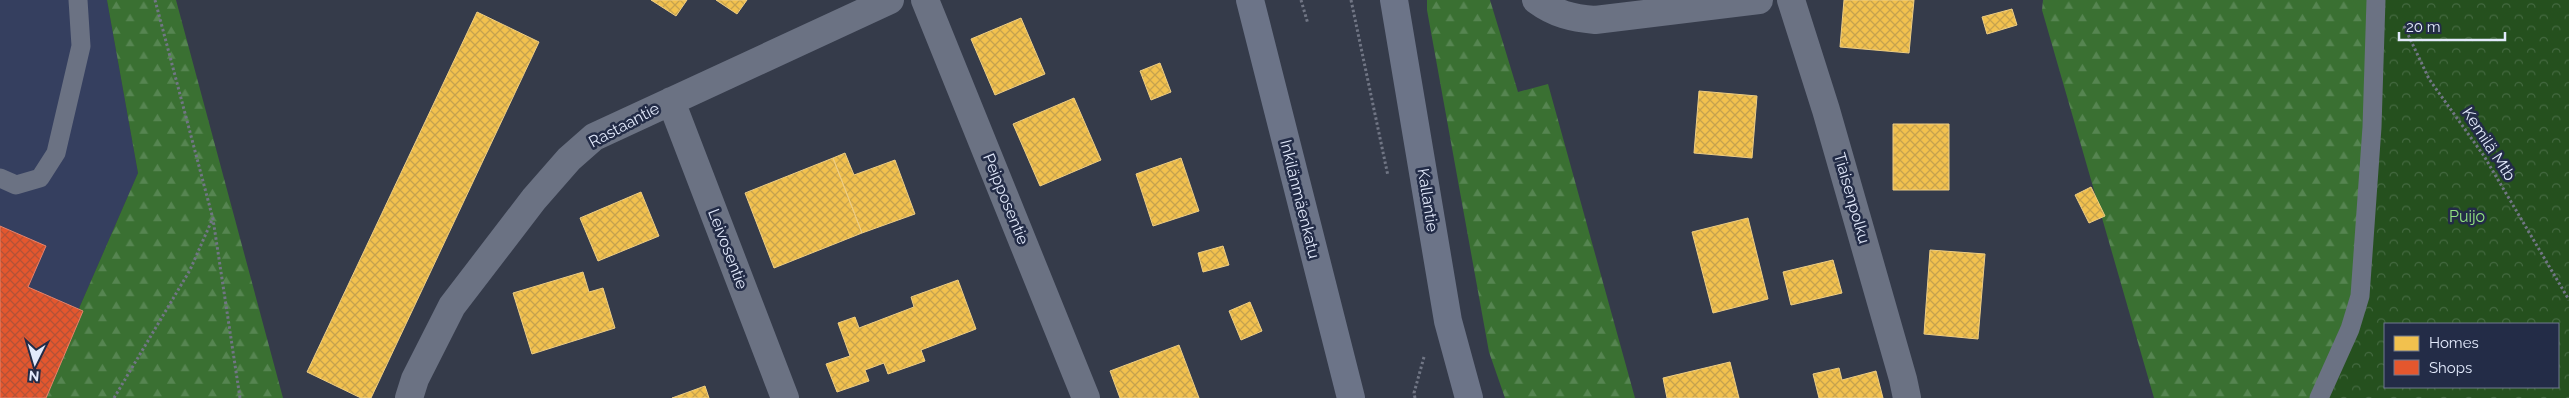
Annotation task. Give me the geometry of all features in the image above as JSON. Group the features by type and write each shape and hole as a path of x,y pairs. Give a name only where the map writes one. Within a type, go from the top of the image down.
{"street":[{"name":"Peipposentie","path":"925,0 1086,398"},
{"name":"Inkilänmäenkatu","path":"1250,0 1351,398"},
{"name":"Kallantie","path":"1394,0 1448,321 1469,398"},
{"path":"1536,0 1559,14 1573,18 1595,20 1759,0"},
{"name":"Tiaisenpolku","path":"1791,0 1826,110 1904,378 1907,398"},
{"name":"Rastaantie","path":"409,398 416,379 452,306 534,199 569,158 594,137 883,1"},
{"name":"Leivosentie","path":"671,101 784,398"}],"lane":[{"path":"0,178 16,185 40,178 56,153 81,46 78,0"},
{"path":"2319,398 2350,329 2360,296 2372,127 2376,0"}],"path":[{"path":"155,0 213,219 240,398"},
{"path":"1301,0 1308,24"},
{"name":"Kemilä Mtb","path":"2400,18 2429,79 2484,156 2569,300"},
{"path":"114,398 190,270 213,219"},
{"path":"1415,398 1414,393 1425,352"}],"shaded area":[{"path":"0,0 107,0 138,173 40,398 0,398"}],"green space":[{"path":"107,0 176,0 283,398 40,398 138,173"},
{"path":"1427,0 1490,0 1518,92 1548,84 1635,398 1505,398 1489,352 1427,10"},
{"path":"2043,0 2569,0 2569,398 2154,398 2042,10"},
{"name":"Puijo","path":"2376,0 2569,0 2569,398 2319,398 2350,329"}],"building: Homes":[{"path":"651,0 687,0 676,16"},
{"path":"716,0 747,0 737,14"},
{"path":"1844,0 1914,0 1909,53 1840,47"},
{"path":"2012,9 2017,25 1987,34 1982,17"},
{"path":"477,12 539,42 371,398 361,398 307,372"},
{"path":"1021,18 1045,74 995,95 971,39"},
{"path":"1160,63 1171,92 1151,100 1140,71"},
{"path":"1699,91 1757,96 1752,158 1694,153"},
{"path":"1074,98 1101,160 1040,186 1013,124"},
{"path":"1893,124 1949,124 1949,190 1893,190"},
{"path":"845,153 854,175 895,160 915,214 862,233 833,158"},
{"path":"833,158 862,233 774,268 745,193"},
{"path":"1181,158 1199,211 1153,226 1136,174"},
{"path":"2091,187 2105,216 2089,223 2075,195"},
{"path":"641,192 659,236 598,261 580,218"},
{"path":"1748,218 1768,299 1713,313 1692,232"},
{"path":"1223,246 1229,265 1203,272 1198,253"},
{"path":"1930,250 1985,254 1978,339 1924,334"},
{"path":"1833,260 1842,293 1791,305 1783,272"},
{"path":"583,272 589,292 603,288 615,328 532,354 513,293"},
{"path":"958,280 976,329 921,350 925,361 888,374 884,363 865,370 869,381 837,392 826,364 850,356 838,323 855,317 859,328 914,307 911,297"},
{"path":"1250,302 1262,331 1241,340 1229,311"},
{"path":"1179,345 1199,398 1120,398 1110,371"},
{"path":"1730,362 1739,398 1667,398 1663,378"},
{"path":"1839,368 1842,380 1876,371 1883,398 1819,398 1813,374"},
{"path":"705,386 709,398 672,398"}],"building: Shops":[{"path":"0,226 46,246 28,287 83,311 46,398 0,398"}]}
